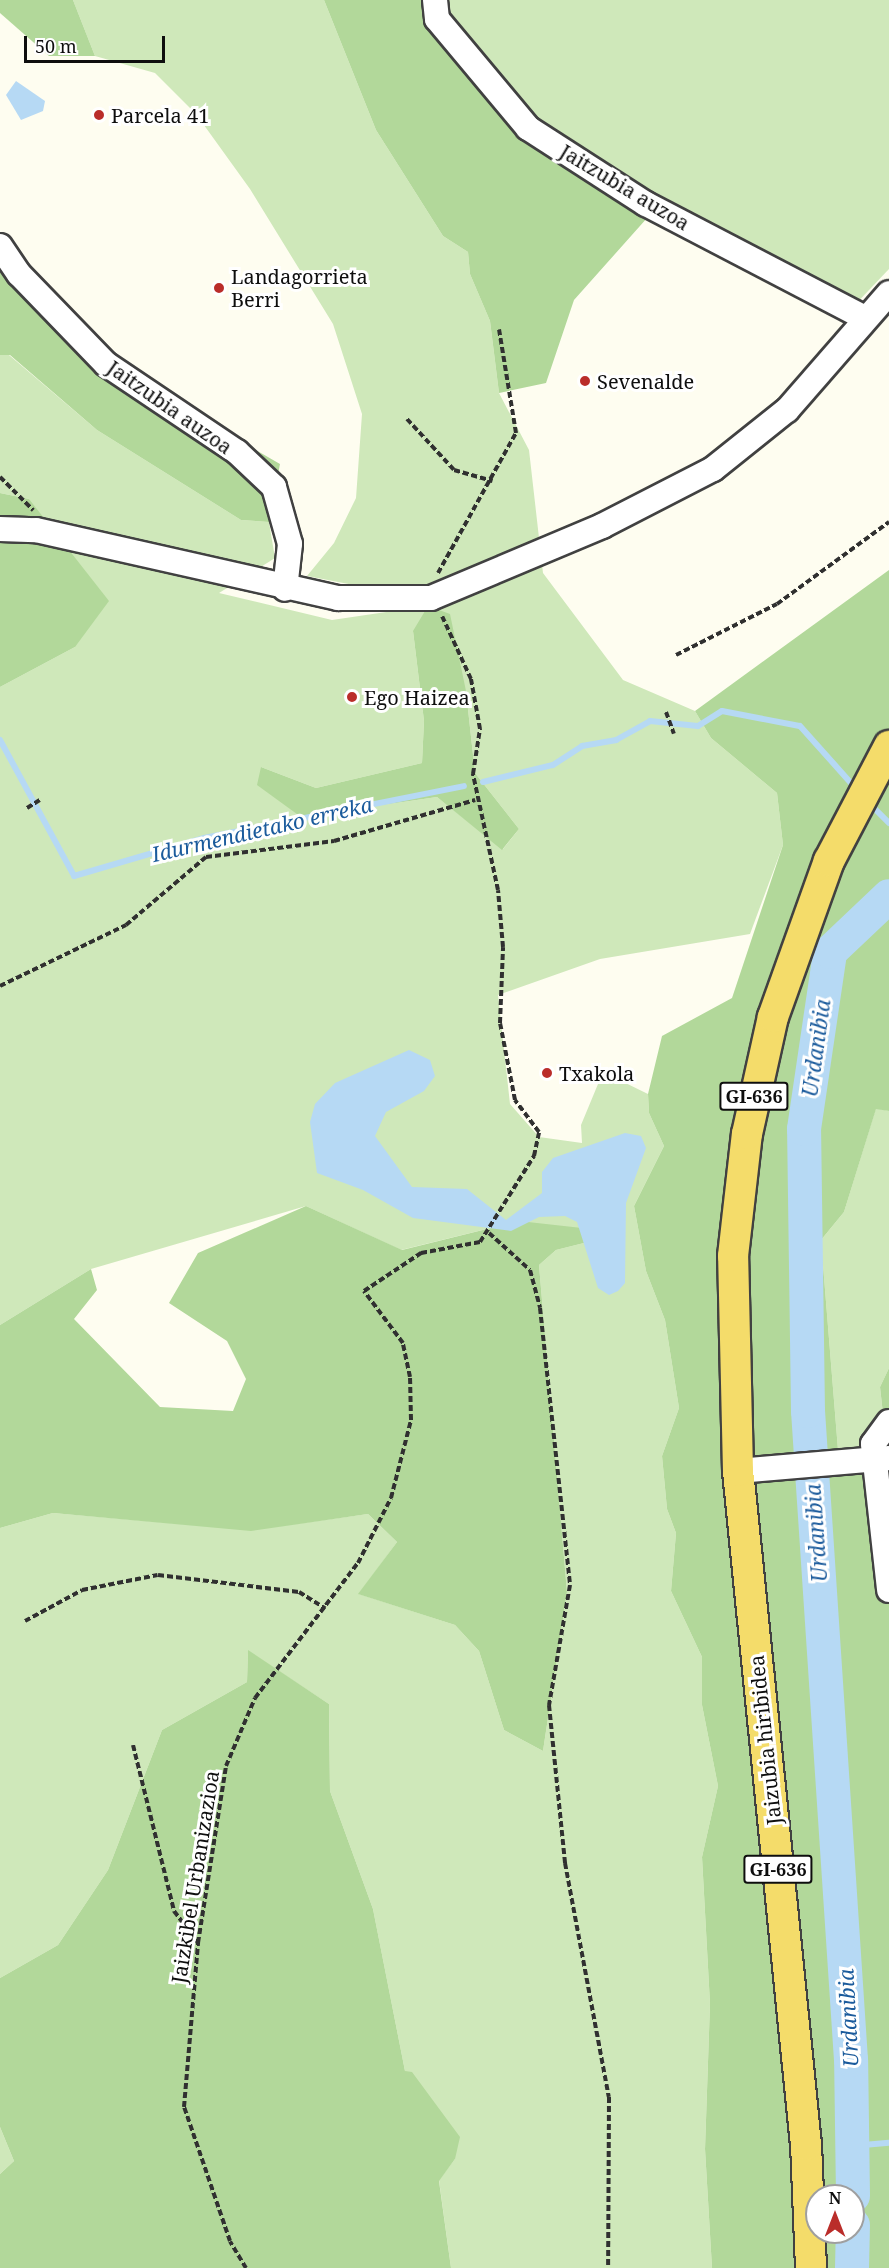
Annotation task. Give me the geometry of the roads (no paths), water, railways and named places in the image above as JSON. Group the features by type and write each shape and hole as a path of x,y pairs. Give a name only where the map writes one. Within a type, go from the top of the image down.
{"main road":[{"name":"GI-636","path":"738,1471 733,1256 759,1073 808,911 889,746"},
{"name":"Jaizubia hiribidea","path":"738,1471 806,2145 811,2268"}],"street":[{"name":"Jaitzubia auzoa","path":"435,0 437,19 528,128 646,204 865,318"},
{"name":"Jaitzubia auzoa","path":"0,246 19,274 106,364 237,452 274,487 290,544 285,589"},
{"path":"0,530 36,530 285,589 338,598 431,598 602,526 713,469 787,410 889,293"},
{"path":"889,1422 873,1444 882,1459 889,1590"},
{"path":"738,1471 882,1459"}],"water":[{"path":"16,81 45,101 43,111 21,120 6,95"},
{"path":"409,1050 430,1060 435,1076 424,1091 386,1112 375,1136 412,1187 467,1189 506,1220 542,1193 542,1172 553,1158 625,1133 641,1136 646,1148 626,1203 625,1283 618,1291 609,1295 598,1288 577,1222 565,1216 539,1217 511,1231 413,1218 363,1190 317,1173 310,1122 315,1104 335,1083"}],"waterway":[{"name":"Idurmendietako erreka","path":"483,782 553,765 582,746 616,740 650,721 698,726 722,711 800,726 851,783"},
{"name":"Idurmendietako erreka","path":"0,740 74,876 204,838 464,786"},
{"name":"Idurmendietako erreka","path":"875,809 889,823"},
{"name":"Urdanibia","path":"853,2184 851,2060 808,1411 804,1129 830,952 889,896"},
{"path":"852,2146 889,2143"},
{"name":"Urdanibia","path":"852,2268 853,2244"}],"place":[{"name":"Parcela 41","path":"99,115"},
{"name":"Landagorrieta Berri","path":"219,288"},
{"name":"Sevenalde","path":"585,381"},
{"name":"Ego Haizea","path":"352,697"},
{"name":"Txakola","path":"547,1073"}]}
